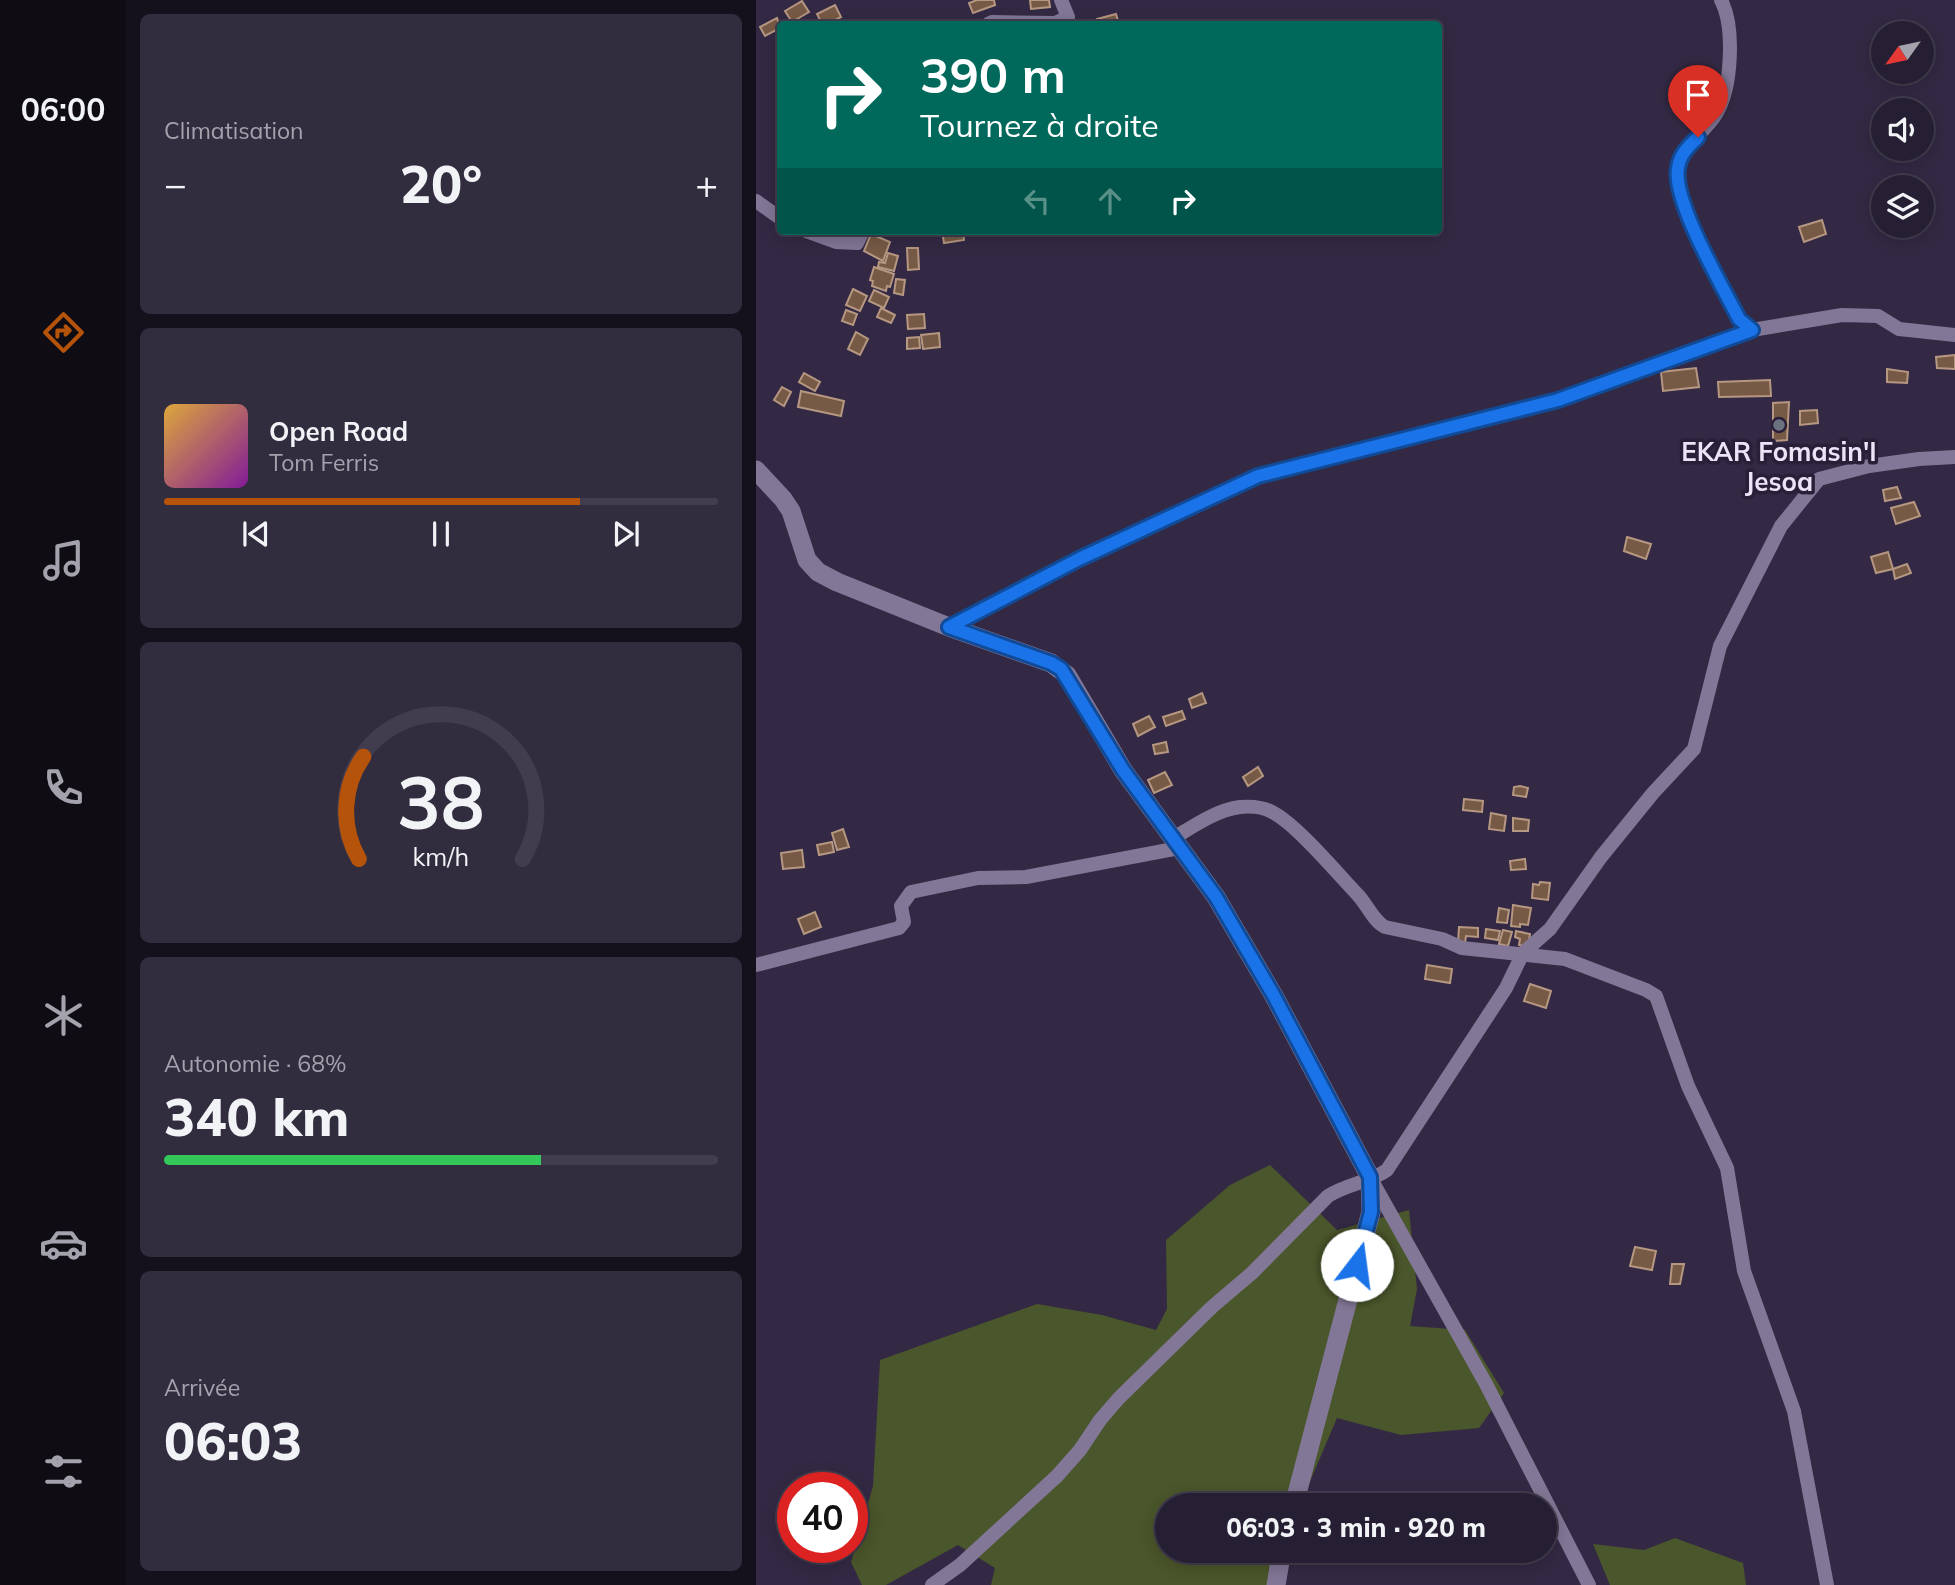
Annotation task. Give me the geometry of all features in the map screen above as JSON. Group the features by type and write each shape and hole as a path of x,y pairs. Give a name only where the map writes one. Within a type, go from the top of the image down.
{"street":[{"path":"1059,21 1068,17 1060,0"},
{"path":"1721,0 1726,9 1730,62 1726,94 1715,116 1681,155 1677,171 1681,194 1692,225 1739,319 1752,330"},
{"path":"756,201 777,216"},
{"path":"817,235 836,242 857,243 861,235"},
{"path":"949,627 1079,559 1258,476 1558,400 1752,330 1842,315 1878,316 1899,329 1955,335"},
{"path":"932,1585 960,1565 1057,1475 1119,1398 1212,1307 1252,1273 1328,1196 1340,1188 1380,1175 1387,1170 1506,988 1523,953 1550,929 1601,857 1693,749 1720,646 1781,526 1819,479 1869,466 1955,457"},
{"path":"756,470 774,487 787,505 807,560 818,572 836,582 1061,669 1123,770 1216,897 1267,985 1486,1384 1589,1585"},
{"path":"756,965 899,928 904,922 901,906 911,892 978,878 1026,877 1175,844 1222,812 1240,807 1260,807 1274,812 1303,838 1360,897 1380,924 1441,939 1462,948 1565,959 1646,990 1656,996 1688,1086 1727,1168 1744,1270 1794,1410 1828,1585"},
{"path":"1297,1493 1371,1212 1370,1177"},
{"path":"1276,1585 1279,1563"}],"green space":[{"path":"1270,1165 1337,1230 1409,1210 1417,1289 1410,1326 1465,1330 1504,1393 1479,1428 1401,1435 1337,1418 1305,1493 1155,1493 1155,1563 1282,1563 1284,1585 991,1585 995,1568 958,1545 886,1585 862,1585 851,1563 868,1563 868,1503 873,1486 880,1360 1037,1304 1102,1315 1156,1330 1167,1309 1166,1240 1230,1185"},
{"path":"1675,1538 1743,1563 1746,1585 1610,1585 1593,1544 1644,1550"}],"building":[{"path":"994,0 995,5 973,13 969,3"},
{"path":"1030,0 1049,0 1050,7 1031,9"},
{"path":"802,1 809,12 791,21 785,11"},
{"path":"835,5 841,17 834,21 820,21 817,14"},
{"path":"1116,14 1118,21 1097,21"},
{"path":"777,18 777,30 765,36 760,27"},
{"path":"1822,220 1826,234 1804,242 1799,227"},
{"path":"871,235 890,242 883,261 864,251"},
{"path":"943,235 963,235 964,240 944,243"},
{"path":"907,248 918,248 919,269 908,270"},
{"path":"888,253 898,256 894,271 878,267 879,262 885,263"},
{"path":"874,267 894,274 886,291 872,286 873,281 870,280"},
{"path":"896,279 905,280 903,295 894,293"},
{"path":"853,289 867,296 860,311 846,305"},
{"path":"874,290 889,297 884,308 869,301"},
{"path":"881,308 895,315 891,323 877,317"},
{"path":"846,310 857,314 853,325 842,321"},
{"path":"924,314 925,328 908,329 907,315"},
{"path":"856,332 868,339 860,355 848,349"},
{"path":"939,333 940,347 923,349 921,335"},
{"path":"919,337 920,348 907,349 907,338"},
{"path":"1955,355 1955,369 1937,368 1936,357"},
{"path":"1696,368 1699,387 1663,391 1661,372"},
{"path":"1887,369 1908,372 1907,383 1887,382"},
{"path":"804,373 820,382 815,391 799,382"},
{"path":"1770,380 1771,396 1719,397 1718,382"},
{"path":"782,387 791,392 784,406 774,400"},
{"path":"801,391 844,401 841,416 798,407"},
{"path":"1789,402 1787,440 1773,441 1773,403"},
{"path":"1817,410 1818,423 1800,425 1800,411"},
{"path":"1897,487 1901,498 1885,501 1883,490"},
{"path":"1914,502 1920,516 1896,524 1891,508"},
{"path":"1627,537 1651,544 1646,559 1624,551"},
{"path":"1888,552 1893,569 1876,573 1871,557"},
{"path":"1907,564 1911,573 1895,579 1893,569"},
{"path":"1202,693 1206,703 1192,708 1189,699"},
{"path":"1182,711 1185,719 1166,726 1163,717"},
{"path":"1149,716 1155,727 1138,736 1133,724"},
{"path":"1166,742 1168,752 1155,754 1153,745"},
{"path":"1258,767 1263,776 1248,786 1243,777"},
{"path":"1165,772 1172,785 1154,793 1148,780"},
{"path":"1514,787 1528,788 1526,797 1513,795"},
{"path":"1464,799 1483,801 1482,812 1463,810"},
{"path":"1491,813 1506,816 1504,831 1489,829"},
{"path":"1513,818 1529,820 1528,831 1513,831"},
{"path":"843,829 849,847 837,850 832,833"},
{"path":"832,842 834,852 819,855 817,845"},
{"path":"802,850 804,867 783,869 781,853"},
{"path":"1525,859 1526,869 1511,870 1510,861"},
{"path":"1540,882 1550,883 1548,900 1532,898 1533,884 1539,885"},
{"path":"1513,905 1531,908 1528,925 1511,926"},
{"path":"1499,908 1509,910 1507,923 1497,922"},
{"path":"815,912 821,927 804,934 798,919"},
{"path":"1459,927 1478,928 1478,937 1466,936 1465,943 1458,942"},
{"path":"1486,929 1500,931 1498,940 1485,938"},
{"path":"1503,930 1512,932 1508,946 1499,944"},
{"path":"1516,931 1530,934 1528,947 1519,945 1520,939 1515,937"},
{"path":"1427,965 1452,969 1450,983 1425,979"},
{"path":"1530,984 1551,991 1546,1008 1524,1001"},
{"path":"1635,1247 1656,1251 1652,1270 1630,1266"},
{"path":"1672,1264 1684,1264 1680,1284 1670,1284"}],"place":[{"name":"EKAR Fomasin'I Jesoa","path":"1779,425"}],"route":[{"path":"1357,1265 1371,1212 1370,1177 1274,996 1216,897 1123,770 1061,669 1051,663 949,627 1079,559 1258,476 1558,400 1752,330 1739,319 1692,225 1681,194 1677,171 1681,155 1698,137"}]}
